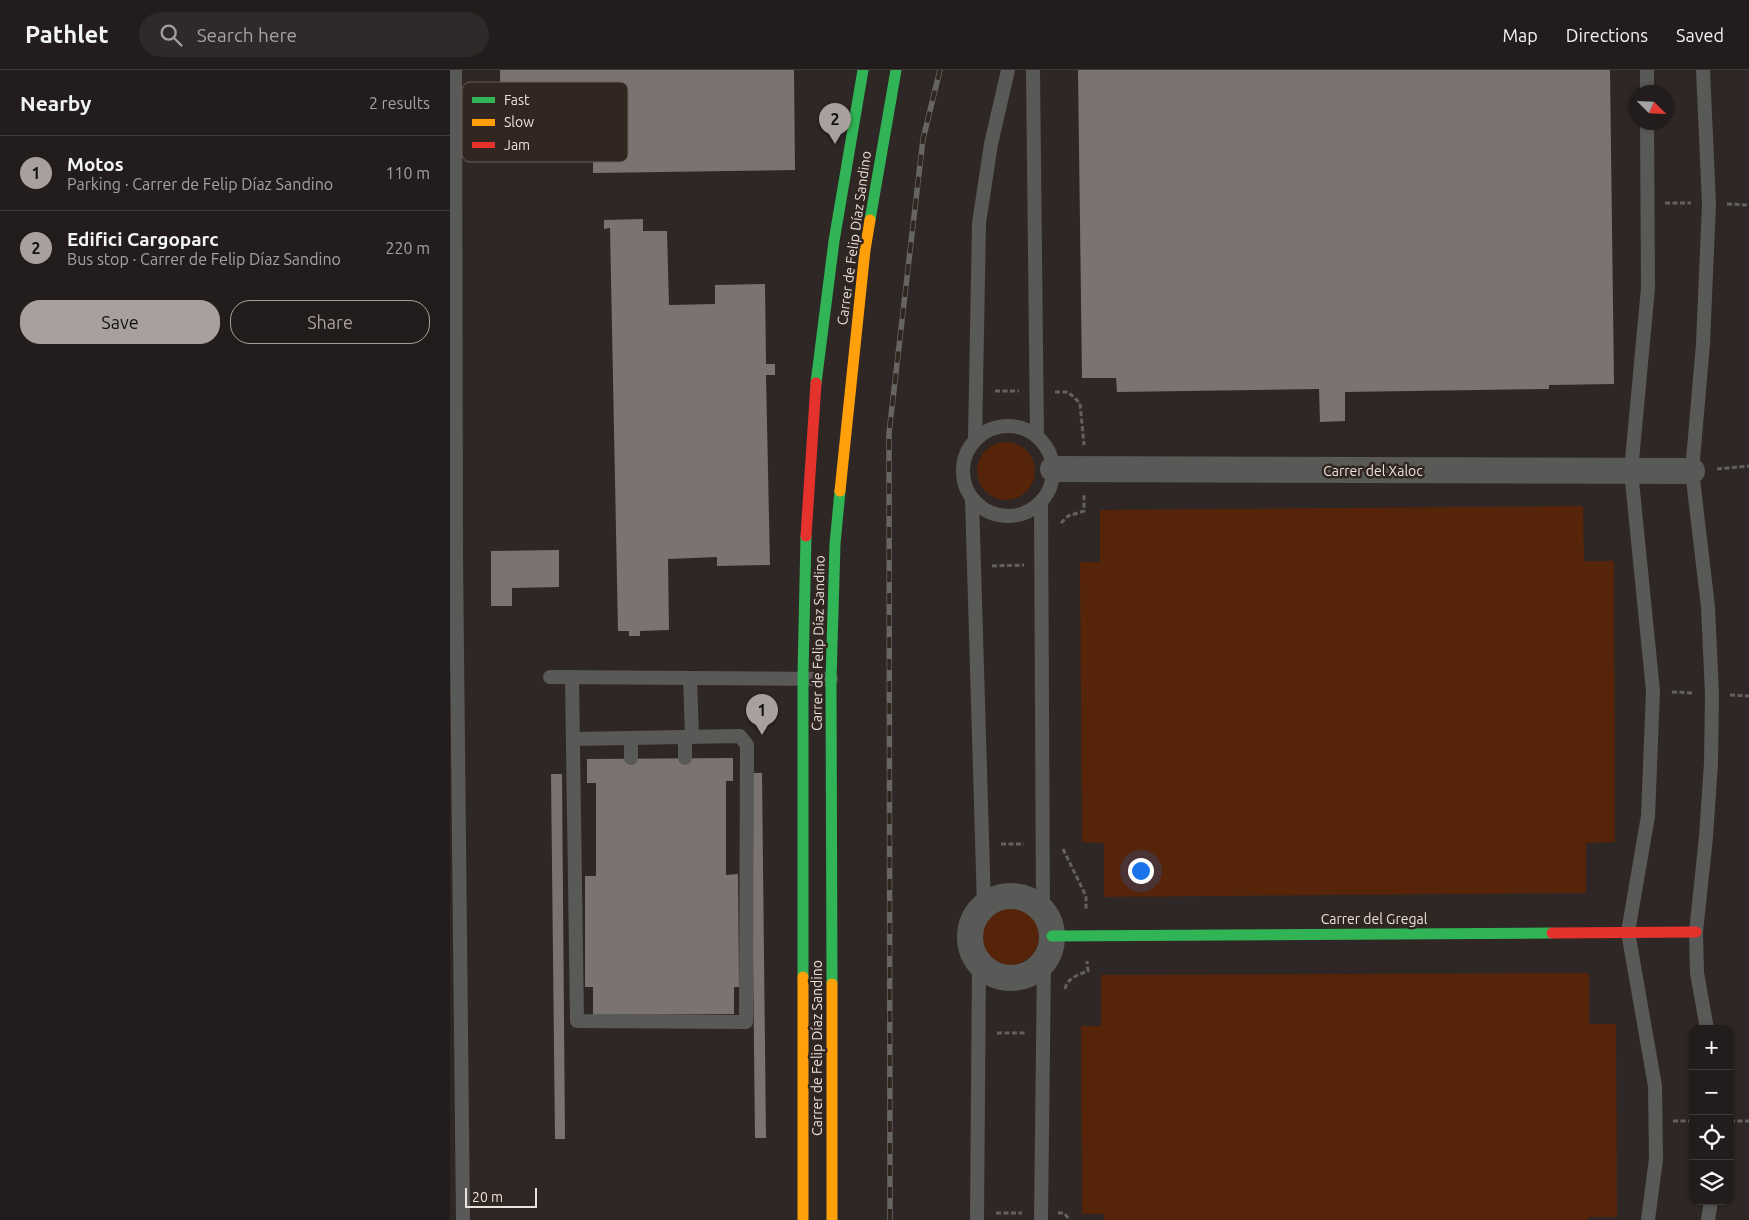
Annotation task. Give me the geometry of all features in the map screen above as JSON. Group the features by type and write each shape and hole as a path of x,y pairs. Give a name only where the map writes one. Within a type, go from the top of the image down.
{"main road":[{"name":"Carrer de Felip Díaz Sandino","path":"803,1220 803,680 806,530 821,341 848,149 863,70"},
{"name":"Carrer de Felip Díaz Sandino","path":"832,1220 830,680 835,544 867,241 896,70"},
{"name":"Carrer del Gregal","path":"1052,936 1696,932"}],"street":[{"name":"Carrer del Xaloc","path":"1053,470 1692,471"},
{"path":"1008,896 1027,900 1043,912 1049,923 1052,936 1050,949 1044,962 1030,973 1012,978 1000,977 989,972 979,964 973,953 970,940 971,928 976,916 984,906 996,899 1008,896"}],"lane":[{"path":"455,70 456,566 463,1220"},
{"path":"975,440 979,223 991,144 1008,70"},
{"path":"1033,70 1037,437"},
{"path":"1647,70 1647,85"},
{"path":"1703,70 1709,204 1703,344 1692,471 1708,608 1712,694 1711,772 1696,932 1697,973 1706,1025"},
{"path":"1647,130 1648,288 1631,471 1653,691 1648,816 1628,932 1655,1086 1656,1159 1648,1220"},
{"path":"1006,426 1026,429 1037,437 1046,446 1051,457 1052,482 1048,493 1028,511 1014,516 998,516 984,510 972,499 966,488 963,476 963,463 975,440 986,432 1006,426"},
{"path":"972,499 984,906"},
{"path":"1040,502 1043,912"},
{"path":"550,677 830,680"},
{"path":"572,677 577,1021 686,1018 746,1022 747,745 740,736 573,739"},
{"path":"685,758 689,737 690,678"},
{"path":"631,738 631,758"},
{"path":"1041,1220 1044,962"},
{"path":"977,1220 979,964"},
{"path":"1708,1220 1710,1205"}],"path":[{"path":"1692,471 1749,466"},
{"path":"979,1032 1043,1034"},
{"path":"1734,1121 1749,1121"}],"shaded area":[{"path":"1006,442 1022,447 1030,455 1035,471 1030,487 1022,495 1006,500 990,495 982,487 977,471 982,455 990,447"},
{"path":"1583,506 1584,561 1614,561 1615,842 1586,843 1586,893 1104,897 1104,843 1082,842 1080,562 1100,562 1100,510"},
{"path":"1004,907 1016,907 1031,915 1039,930 1039,942 1031,957 1016,965 1004,965 989,957 981,942 981,930 989,915"},
{"path":"1589,973 1589,1024 1616,1024 1617,1217 1588,1217 1588,1220 1104,1220 1104,1214 1082,1214 1081,1026 1101,1026 1101,975"}],"building":[{"path":"500,70 794,70 795,170 593,173 593,162 628,162 628,82 500,82"},
{"path":"1078,70 1610,70 1614,384 1549,385 1549,389 1345,392 1345,421 1320,422 1319,389 1117,392 1116,378 1082,378"},
{"path":"643,219 643,231 667,231 669,305 715,304 715,285 765,284 766,364 775,364 775,375 766,375 770,565 717,566 717,557 668,559 669,630 640,631 640,636 629,636 629,631 618,631 610,228 604,229 604,220"},
{"path":"559,550 559,587 512,588 512,606 491,606 491,551"},
{"path":"733,758 733,781 726,781 726,875 738,874 739,987 734,987 734,1014 593,1015 593,987 585,987 585,876 596,876 596,783 587,783 587,759"},
{"path":"751,773 762,773 766,1138 755,1138"},
{"path":"551,774 562,774 565,1139 555,1139"}],"railway":[{"path":"890,1220 889,433 923,139 940,70"}],"traffic: fast":[{"path":"816,383 834,241 863,70"},
{"path":"870,220 896,70"},
{"path":"832,984 831,679 835,544 840,491"},
{"path":"803,977 803,675 806,536"},
{"path":"1052,936 1552,933"}],"traffic: slow":[{"path":"840,491 865,250 870,220"},
{"path":"803,977 803,1220"},
{"path":"832,984 832,1220"}],"traffic: jam":[{"path":"806,536 816,383"},
{"path":"1552,933 1696,932"}],"place":[{"name":"Edifici Cargoparc","path":"835,144"},
{"name":"Motos","path":"762,735"}]}
